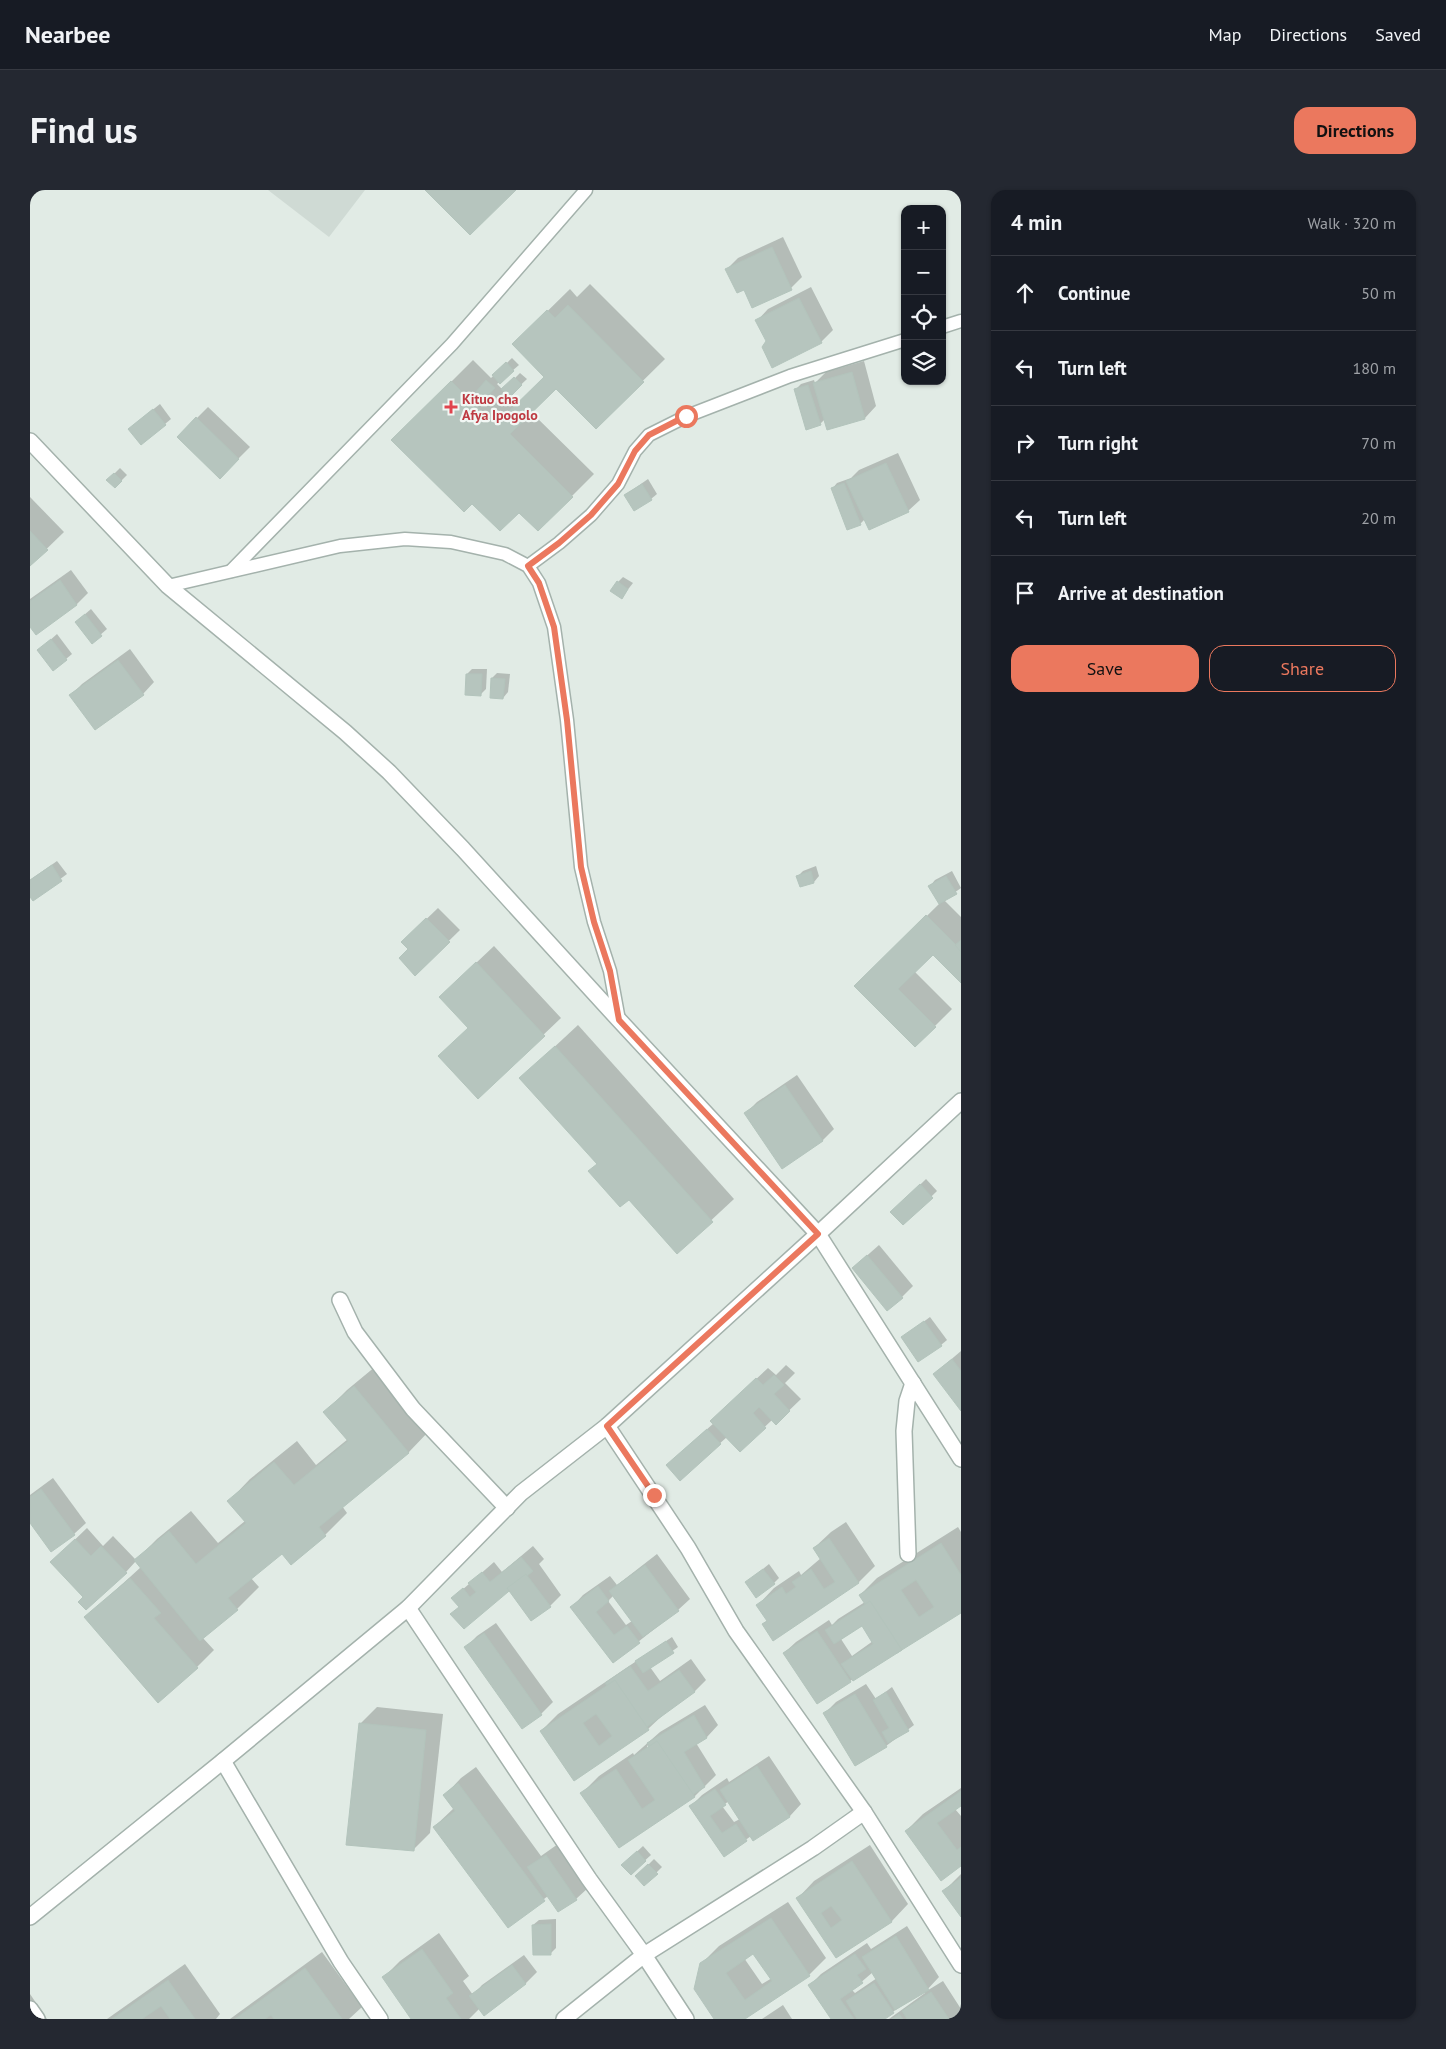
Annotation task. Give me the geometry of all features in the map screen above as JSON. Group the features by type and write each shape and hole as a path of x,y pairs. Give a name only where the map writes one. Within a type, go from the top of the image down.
{"street":[{"path":"30,441 168,586 345,732 389,772 463,849 818,1234 961,1459"},
{"path":"30,1917 408,1608 521,1493 607,1426 818,1234 961,1100"},
{"path":"340,1300 355,1332 413,1409 507,1508"},
{"path":"908,1554 904,1431 908,1401 913,1383"},
{"path":"607,1426 688,1548 736,1631 864,1812 961,1965"},
{"path":"408,1608 589,1879 686,2019"},
{"path":"223,1761 341,1962 380,2019"},
{"path":"564,2019 644,1956 813,1848 864,1812"},
{"path":"30,2009 37,2019"}],"lane":[{"path":"231,571 452,344 586,190"},
{"path":"946,326 961,321"},
{"path":"528,566 559,543 591,515 618,484 635,451 649,435 686,416 790,376 901,341"},
{"path":"168,586 340,546 405,539 451,542 505,554 528,566 539,583 554,627 567,720 581,867 594,922 610,971 619,1020"}],"shaded area":[{"path":"268,190 365,190 329,237"}],"building":[{"path":"425,190 516,190 470,235"},
{"path":"772,247 792,290 752,308 744,290 737,293 725,269"},
{"path":"799,298 822,343 772,368 762,347 766,341 755,320"},
{"name":"Kituo cha Afya Ipogolo","path":"568,305 644,382 596,429 556,389 510,434 573,497 538,531 519,513 500,531 472,504 464,512 391,440 451,381 495,425 544,377 512,344 547,310 555,318"},
{"path":"506,362 514,371 500,384 492,375"},
{"path":"852,372 865,419 827,430 813,383"},
{"path":"514,377 522,385 510,397 501,389"},
{"path":"486,380 495,388 482,402 474,394"},
{"path":"808,385 821,425 806,430 794,389"},
{"path":"153,409 166,425 141,445 128,429"},
{"path":"196,417 239,459 220,479 177,437"},
{"path":"886,463 909,512 869,530 846,481"},
{"path":"114,473 122,481 115,488 106,480"},
{"path":"844,483 861,525 847,530 831,488"},
{"path":"642,484 652,500 634,511 624,495"},
{"path":"30,531 48,550 30,566"},
{"path":"60,580 77,605 36,635 30,627 30,601"},
{"path":"617,581 628,589 622,599 610,591"},
{"path":"85,614 102,636 92,644 75,622"},
{"path":"51,639 67,660 53,671 37,650"},
{"path":"118,660 144,695 95,730 69,695"},
{"path":"466,674 482,674 481,696 465,695"},
{"path":"491,678 505,679 503,699 490,698"},
{"path":"52,865 62,881 33,901 30,897 30,880"},
{"path":"811,871 814,883 800,887 796,876"},
{"path":"946,876 957,894 939,904 928,886"},
{"path":"926,915 961,950 961,983 933,955 898,989 936,1027 915,1047 854,986"},
{"path":"426,918 450,942 415,976 399,958 408,949 401,942"},
{"path":"961,940 961,952 955,945"},
{"path":"476,962 545,1036 478,1099 438,1056 468,1028 439,997"},
{"path":"555,1046 713,1222 677,1254 629,1200 620,1207 588,1171 597,1164 519,1078"},
{"path":"785,1085 823,1141 782,1169 744,1113"},
{"path":"920,1184 933,1198 903,1225 890,1212"},
{"path":"867,1255 903,1298 887,1311 852,1268"},
{"path":"924,1321 942,1346 918,1362 901,1337"},
{"path":"952,1359 961,1371 961,1411 933,1374"},
{"path":"774,1375 784,1385 774,1394 790,1411 776,1425 759,1407 753,1413 766,1428 740,1452 710,1421 756,1378 763,1385"},
{"path":"354,1386 409,1453 319,1527 326,1536 291,1565 282,1554 228,1598 238,1610 200,1641 134,1560 169,1531 196,1564 246,1523 227,1501 274,1462 294,1485 348,1441 323,1412"},
{"path":"707,1429 721,1444 680,1481 666,1465"},
{"path":"41,1489 75,1535 51,1552 30,1523 30,1497"},
{"path":"829,1538 859,1583 773,1641 762,1624 767,1621 756,1605 782,1587 786,1594 796,1587 792,1582 811,1569 824,1589 835,1582 813,1548"},
{"path":"75,1539 91,1556 101,1546 127,1573 86,1610 78,1602 83,1597 50,1562"},
{"path":"941,1543 961,1575 961,1613 897,1653 859,1595","holes":["916,1580 934,1607 919,1617 901,1590"]},
{"path":"521,1557 533,1571 464,1629 450,1614 459,1607 451,1598 463,1588 470,1597 476,1592 468,1583 482,1572 490,1582"},
{"path":"645,1565 679,1611 643,1637 609,1591"},
{"path":"763,1569 775,1584 756,1598 745,1582"},
{"path":"526,1574 551,1607 531,1621 507,1588"},
{"path":"130,1578 161,1613 154,1618 198,1668 158,1703 84,1617"},
{"path":"598,1586 609,1601 596,1612 614,1635 627,1626 640,1643 613,1663 570,1607"},
{"path":"870,1601 902,1650 853,1681 841,1664 873,1644 862,1626 834,1644 825,1630"},
{"path":"817,1631 851,1682 817,1704 783,1653"},
{"path":"484,1633 542,1715 522,1729 464,1647"},
{"path":"666,1641 674,1653 643,1673 635,1661"},
{"path":"630,1666 648,1691 679,1670 695,1692 640,1732 605,1683"},
{"path":"615,1680 649,1730 574,1781 540,1731","holes":["596,1714 612,1736 599,1746 583,1723"]},
{"path":"886,1692 909,1731 888,1743 882,1732 889,1728 873,1700"},
{"path":"855,1694 887,1747 855,1766 823,1713"},
{"path":"694,1715 707,1738 684,1752 705,1787 683,1801 647,1743"},
{"path":"359,1723 426,1730 414,1851 346,1845"},
{"path":"657,1741 695,1797 619,1848 580,1793 616,1769 642,1809 655,1800 628,1760"},
{"path":"757,1766 790,1817 753,1841 720,1790"},
{"path":"458,1783 545,1901 508,1928 433,1827 455,1811 443,1795"},
{"path":"715,1789 726,1805 710,1816 722,1833 736,1824 747,1841 724,1857 689,1806"},
{"path":"961,1791 961,1806 937,1823 957,1850 961,1847 961,1866 941,1881 905,1831"},
{"path":"637,1851 646,1861 631,1875 621,1865"},
{"path":"546,1855 577,1900 558,1912 527,1867"},
{"path":"852,1861 892,1922 836,1958 796,1898","holes":["831,1906 842,1920 831,1928 821,1913"]},
{"path":"648,1864 658,1874 644,1886 635,1876"},
{"path":"961,1878 961,1917 942,1891"},
{"path":"771,1918 810,1976 745,2019 714,2019 694,1989 700,1963","holes":["753,1954 772,1981 745,2000 726,1973"]},
{"path":"551,1924 551,1955 533,1955 532,1925"},
{"path":"896,1936 929,1990 895,2010 862,1957"},
{"path":"422,1949 453,1993 446,1998 461,2019 411,2019 382,1977"},
{"path":"855,1954 866,1969 857,1975 863,1983 840,1999 854,2019 831,2019 808,1985"},
{"path":"512,1965 526,1984 484,2016 469,1996"},
{"path":"305,1968 342,2019 274,2019 271,2015 265,2019 235,2019"},
{"path":"168,1980 195,2019 170,2019 161,2006 142,2019 112,2019"},
{"path":"874,1983 894,2013 885,2019 857,2019 846,2001"},
{"path":"931,1992 949,2019 907,2019 902,2011"},
{"path":"899,2014 903,2019 892,2019"}],"place":[{"name":"Kituo cha Afya Ipogolo","path":"451,407"}],"route":[{"path":"654,1495 607,1426 818,1234 619,1020 610,971 594,922 581,867 567,720 554,627 539,583 528,566 559,543 591,515 618,484 635,451 649,435 686,416"}]}
